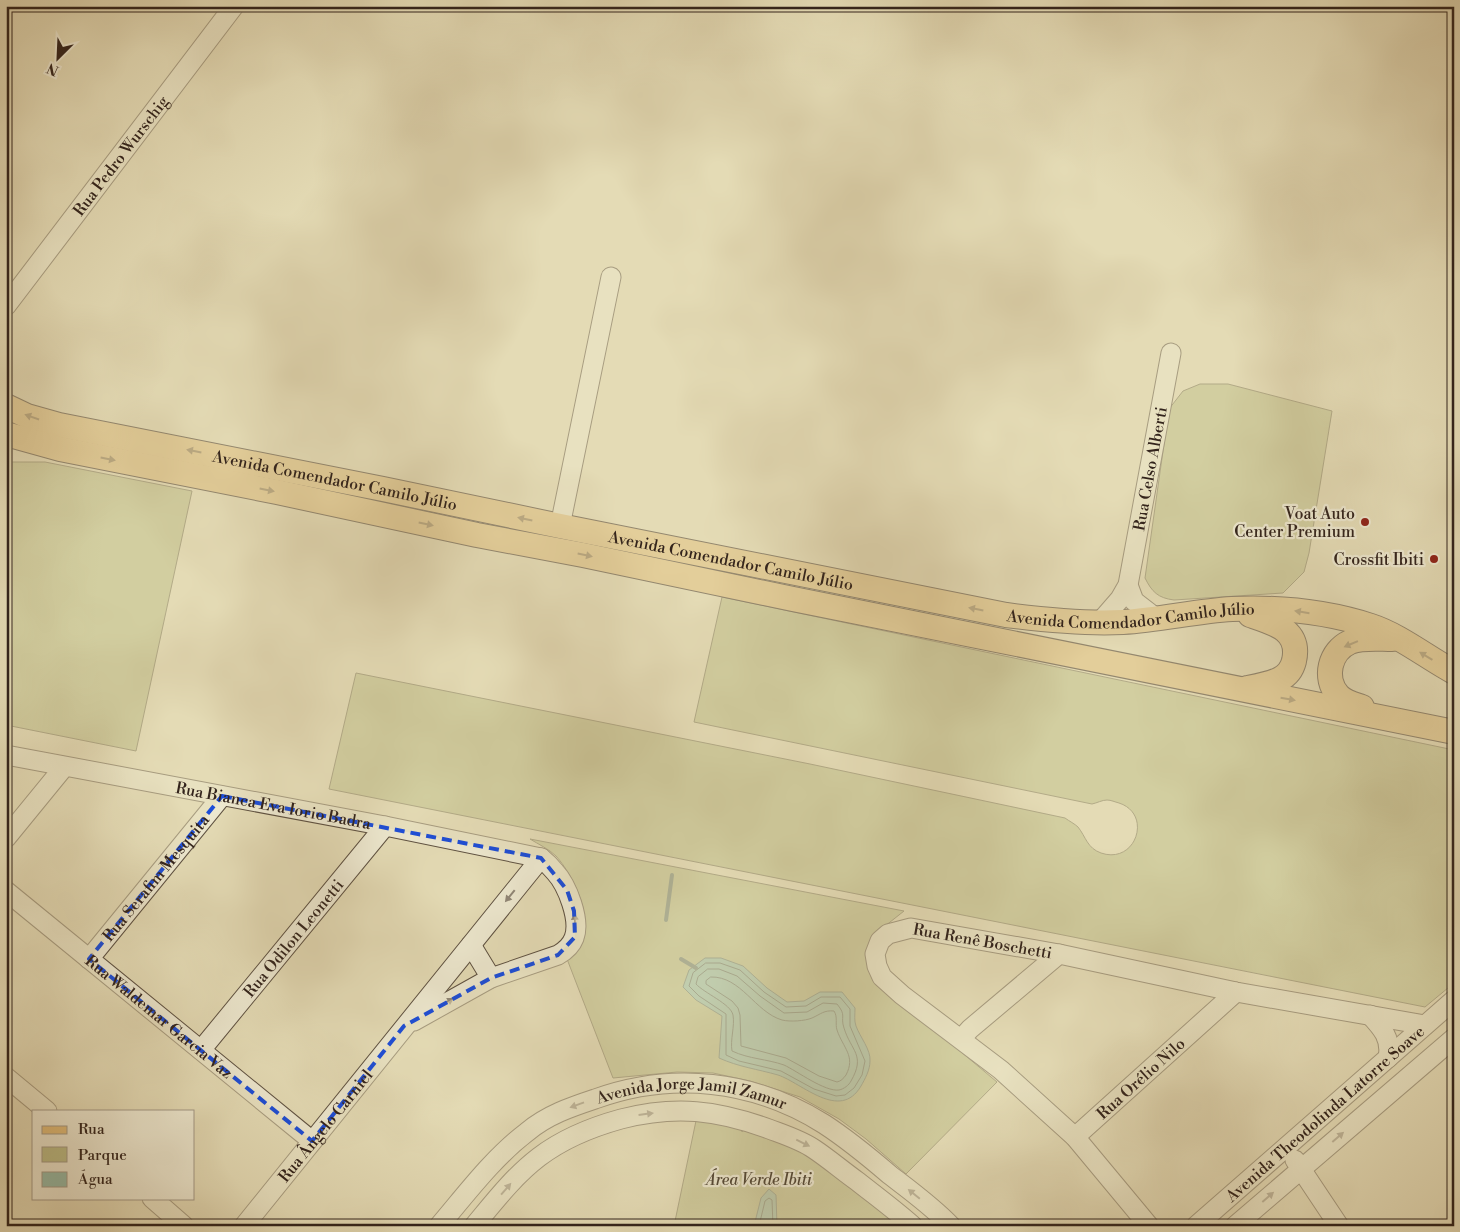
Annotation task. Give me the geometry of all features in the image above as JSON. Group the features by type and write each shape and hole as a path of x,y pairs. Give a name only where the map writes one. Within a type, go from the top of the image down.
{"main road":[{"name":"Avenida Comendador Camilo Júlio","path":"6,406 27,416 59,425 1006,615 1069,622 1124,622 1233,609 1289,610 1336,617 1372,626 1454,672"},
{"name":"Avenida Comendador Camilo Júlio","path":"6,434 60,449 277,492 477,535 1454,732"},
{"path":"6,452 60,449"},
{"path":"1233,609 1273,623 1283,629 1291,636 1295,643 1296,653 1292,667 1282,678 1271,683 1240,690"},
{"path":"1399,640 1369,639 1350,642 1340,649 1332,662 1329,672 1332,682 1337,694 1349,703 1425,725"}],"street":[{"name":"Rua Pedro Wurschig","path":"6,306 234,6"},
{"path":"560,526 611,278"},
{"name":"Rua Celso Alberti","path":"1100,622 1120,599 1128,585 1171,353"},
{"path":"1128,585 1134,601 1156,618"},
{"name":"Rua Bianca Eva Iorio Badra","path":"6,755 386,826 541,858"},
{"path":"6,838 64,767"},
{"name":"Rua Serafim Mesquita","path":"89,959 222,796"},
{"name":"Rua Odilon Leonetti","path":"201,1050 386,826"},
{"name":"Rua Ângelo Carniel","path":"244,1226 404,1026 541,858 556,872 567,890 574,912 576,924 574,937 566,950 558,955 491,978 404,1026"},
{"name":"Rua Waldemar Garcia Vaz","path":"6,891 312,1141"},
{"name":"Rua Renê Boschetti","path":"1149,1226 1075,1137 1001,1070 902,995 882,977 877,966 875,954 880,941 888,934 911,928 1059,954 1236,992 1425,1025"},
{"path":"470,945 491,978"},
{"path":"1033,949 1038,958 1034,975"},
{"path":"961,1039 970,1029 1059,954"},
{"name":"Rua Orélio Nilo","path":"1204,1020 1213,994 1210,986"},
{"name":"Rua Orélio Nilo","path":"1075,1137 1236,992"},
{"name":"Avenida Theodolinda Latorre Soave","path":"1196,1226 1454,1000"},
{"path":"1370,1015 1387,1037 1390,1048 1388,1058"},
{"name":"Avenida Theodolinda Latorre Soave","path":"1236,1226 1454,1038"},
{"path":"6,1077 46,1110"},
{"name":"Avenida Jorge Jamil Zamur","path":"440,1226 499,1156 528,1130 558,1112 614,1092 651,1084 694,1082 735,1087 778,1101 822,1123 856,1147 951,1226"},
{"name":"Avenida Jorge Jamil Zamur","path":"474,1226 517,1176 539,1157 566,1139 599,1125 640,1115 680,1111 713,1112 747,1121 813,1148 899,1213 913,1226"},
{"path":"1287,1146 1339,1226"},
{"path":"154,1200 184,1226"}],"highlighted area":[{"path":"222,796 541,858 567,890 574,911 575,937 558,955 491,978 404,1026 312,1141 89,959"}],"green space":[{"path":"1200,384 1228,384 1332,411 1309,553 1304,572 1283,593 1174,600 1156,594 1145,578 1169,409 1183,391"},
{"path":"6,462 45,462 192,491 136,751 6,725"},
{"path":"722,597 1454,750 1454,983 1425,1007 329,789 356,673 810,764 1065,818 1078,827 1090,845 1101,853 1113,855 1123,852 1136,837 1135,817 1129,809 1112,801 1105,800 1092,804 694,722"},
{"path":"530,839 904,911 875,934 875,980 997,1082 906,1174 866,1139 839,1119 800,1097 750,1081 713,1073 677,1072 613,1078 567,959 578,950 584,938 583,909 578,894 572,879 556,856"},
{"name":"Área Verde Ibiti","path":"697,1116 743,1124 742,1132 745,1124 794,1143 899,1226 674,1226"}],"water":[{"path":"705,958 721,958 743,966 767,988 787,1002 804,1001 820,992 842,992 855,1008 855,1024 870,1057 867,1074 861,1086 852,1096 843,1101 832,1100 821,1097 778,1075 741,1066 719,1058 722,1016 696,1000 683,987 689,970"},
{"path":"769,1189 776,1195 777,1226 754,1226 761,1198"}],"waterway":[{"path":"666,920 672,875"},
{"path":"681,959 696,968"}],"place":[{"name":"Voat Auto Center Premium","path":"1365,522"},
{"name":"Crossfit Ibiti","path":"1434,559"}]}
